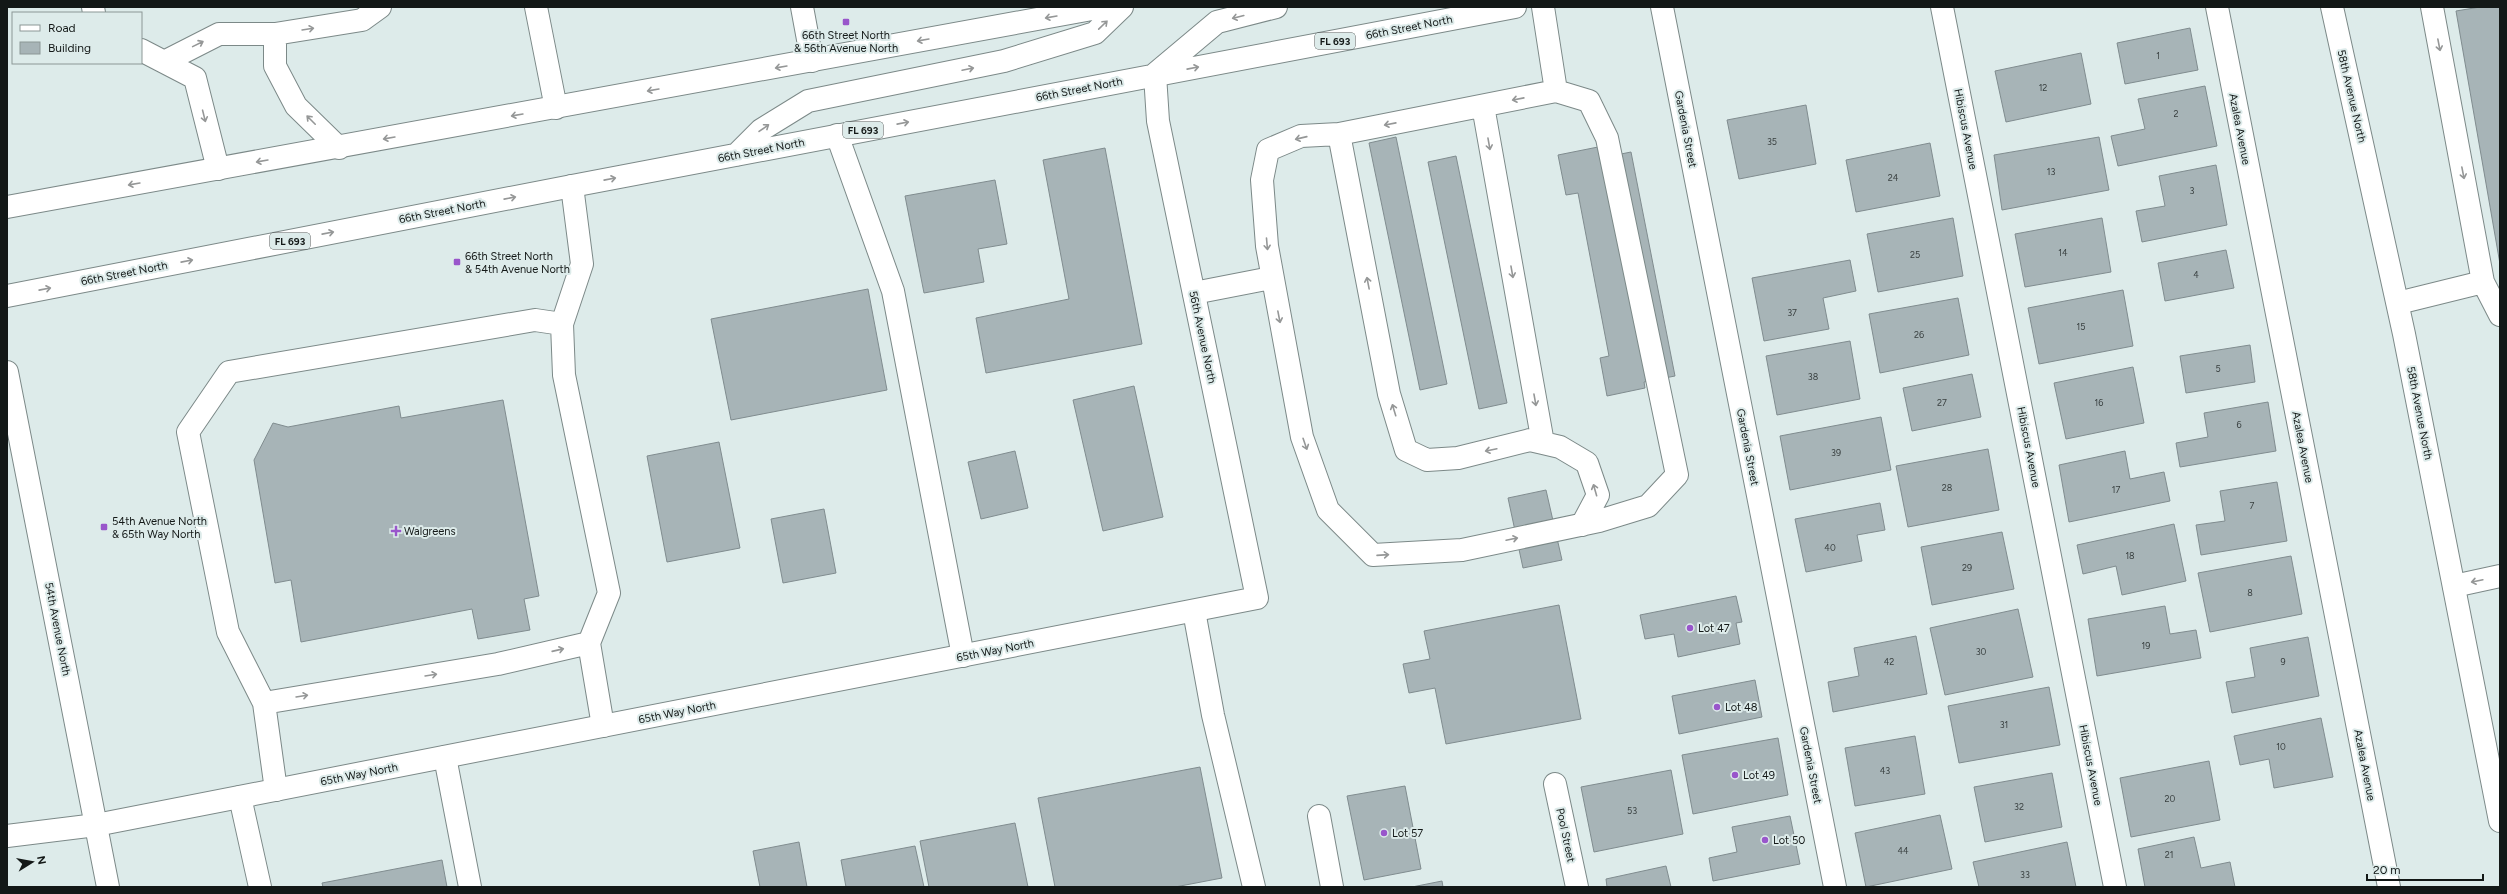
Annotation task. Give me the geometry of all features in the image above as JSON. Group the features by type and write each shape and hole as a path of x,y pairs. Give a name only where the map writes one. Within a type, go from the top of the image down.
{"street":[{"path":"164,62 219,34 275,34 362,20 380,7"},
{"path":"536,7 556,108"},
{"path":"802,7 812,61"},
{"path":"7,207 339,148 1103,7"},
{"path":"736,155 761,130 808,101 1004,62 1095,33 1122,7"},
{"path":"1154,75 1216,22 1276,7"},
{"name":"66th Street North","path":"7,296 837,135 1515,7"},
{"path":"1543,7 1556,92"},
{"name":"Gardenia Street","path":"1662,7 1835,887"},
{"name":"Hibiscus Avenue","path":"1942,7 2115,887"},
{"name":"Azalea Avenue","path":"2216,7 2389,887"},
{"name":"58th Avenue North","path":"2332,7 2398,303 2500,821"},
{"path":"2432,7 2483,282 2500,314"},
{"path":"275,34 275,66 296,106 339,148"},
{"path":"142,51 195,78 218,169"},
{"name":"56th Avenue North","path":"1154,75 1158,121 1257,598"},
{"path":"1556,92 1589,101 1607,138 1677,475 1648,506 1582,525 1462,550 1373,555 1328,510 1302,437 1271,278 1262,180 1268,150 1301,136 1339,134 1556,92"},
{"path":"1482,106 1543,443"},
{"path":"1339,134 1390,394 1406,450 1427,460 1458,458 1530,440 1560,447 1587,464 1598,495 1582,525"},
{"path":"837,135 893,291 963,656"},
{"path":"572,186 582,264 562,324 564,375 608,593 589,643 603,726"},
{"path":"1194,293 1271,278"},
{"path":"2398,303 2483,282"},
{"path":"276,790 264,703 228,632 188,432 228,372 535,320 562,324"},
{"name":"54th Avenue North","path":"7,372 108,887"},
{"path":"2454,586 2500,576"},
{"name":"65th Way North","path":"7,836 96,825 1257,598"},
{"path":"1194,611 1213,715 1254,887"},
{"path":"264,703 498,664 589,643"},
{"path":"445,757 470,887"},
{"name":"Pool Street","path":"1555,784 1577,887"},
{"path":"240,797 260,887"},
{"path":"1319,816 1332,887"}],"building":[{"path":"2480,7 2500,7 2500,264 2456,11"},
{"path":"2190,28 2198,70 2125,84 2117,43"},
{"path":"2081,53 2091,104 2006,122 1995,71"},
{"path":"2205,86 2217,146 2118,166 2111,136 2145,129 2138,99"},
{"path":"1806,105 1816,164 1739,179 1727,120"},
{"path":"1396,137 1447,384 1420,390 1369,143"},
{"path":"2099,137 2109,190 2002,210 1994,155"},
{"path":"1930,143 1940,196 1856,212 1846,160"},
{"path":"1598,147 1601,158 1631,152 1675,376 1644,382 1645,388 1607,396 1600,358 1609,356 1578,193 1566,195 1558,155"},
{"path":"1105,148 1142,344 986,373 976,318 1069,299 1043,160"},
{"path":"1456,156 1507,403 1479,409 1428,162"},
{"path":"2216,165 2227,225 2142,242 2136,211 2165,206 2159,176"},
{"path":"995,180 1007,244 978,249 984,282 924,293 905,196"},
{"path":"1953,218 1963,276 1878,292 1867,234"},
{"path":"2102,218 2111,272 2025,287 2015,234"},
{"path":"2226,250 2234,288 2165,301 2158,263"},
{"path":"1850,260 1856,291 1823,298 1829,329 1764,341 1752,278"},
{"path":"868,289 887,390 731,420 711,319"},
{"path":"2123,290 2133,346 2039,364 2028,308"},
{"path":"1958,298 1969,355 1880,373 1869,314"},
{"path":"1850,341 1860,399 1777,415 1766,356"},
{"path":"2250,345 2255,382 2186,393 2180,356"},
{"path":"2133,367 2144,423 2066,439 2054,383"},
{"path":"1972,374 1981,417 1912,431 1903,388"},
{"path":"1134,386 1163,517 1103,531 1073,400"},
{"name":"Walgreens","path":"503,400 539,596 524,599 530,630 478,639 472,609 301,642 291,580 275,583 254,460 273,423 288,427 399,406 401,418"},
{"path":"2268,402 2276,451 2180,467 2176,443 2208,437 2204,413"},
{"path":"1881,417 1891,470 1790,490 1780,436"},
{"path":"719,442 740,548 667,562 647,456"},
{"path":"1988,449 1999,510 1908,527 1896,466"},
{"path":"1015,451 1028,508 981,519 968,462"},
{"path":"2125,451 2130,479 2164,472 2170,501 2069,522 2059,465"},
{"path":"2277,482 2287,541 2201,555 2196,525 2225,521 2220,491"},
{"path":"1546,490 1562,560 1523,568 1508,498"},
{"path":"1880,503 1885,530 1857,535 1862,561 1806,572 1795,519"},
{"path":"824,509 836,573 783,583 771,519"},
{"path":"2174,524 2186,581 2122,595 2116,566 2083,574 2077,545"},
{"path":"2002,532 2014,589 1932,605 1921,547"},
{"path":"2291,556 2302,614 2210,632 2198,573"},
{"name":"Lot 47","path":"1736,596 1742,622 1736,623 1740,644 1678,657 1674,634 1645,639 1640,615"},
{"path":"1559,605 1581,719 1446,744 1435,688 1409,693 1403,664 1430,659 1424,631"},
{"path":"2165,606 2170,634 2196,630 2201,658 2097,676 2088,619"},
{"path":"2018,609 2033,677 1945,695 1930,628"},
{"path":"1916,636 1927,694 1833,712 1828,682 1859,676 1854,648"},
{"path":"2308,637 2319,696 2232,713 2226,682 2255,677 2250,648"},
{"name":"Lot 48","path":"1755,680 1762,717 1679,734 1672,696"},
{"path":"2049,687 2060,745 1959,763 1948,706"},
{"path":"2321,718 2333,777 2274,788 2269,759 2240,765 2234,736"},
{"path":"1915,736 1925,794 1855,806 1845,748"},
{"name":"Lot 49","path":"1778,738 1788,795 1693,814 1682,755"},
{"path":"2209,761 2220,820 2131,837 2120,778"},
{"path":"1200,767 1222,878 1175,887 1055,887 1038,798"},
{"path":"1671,770 1683,834 1594,852 1581,787"},
{"path":"2052,773 2062,827 1985,842 1974,787"},
{"name":"Lot 57","path":"1405,786 1421,869 1364,880 1347,796"},
{"path":"1940,815 1952,869 1866,887 1855,833"},
{"name":"Lot 50","path":"1790,816 1800,864 1713,881 1709,858 1737,852 1732,827"},
{"path":"1015,823 1028,887 929,887 920,841"},
{"path":"2194,837 2201,868 2230,862 2235,887 2145,887 2138,849"},
{"path":"799,842 807,887 760,887 753,851"},
{"path":"2067,842 2076,887 1979,887 1973,862"},
{"path":"915,846 924,887 846,887 841,860"},
{"path":"442,860 447,887 323,887 322,883"},
{"path":"1666,866 1671,887 1607,887 1606,879"},
{"path":"1442,881 1443,887 1412,887"}],"place":[{"name":"66th Street North & 56th Avenue North","path":"846,22"},
{"name":"66th Street North & 54th Avenue North","path":"457,262"},
{"name":"54th Avenue North & 65th Way North","path":"104,527"},
{"name":"Walgreens","path":"396,531"},
{"name":"Lot 47","path":"1690,628"},
{"name":"Lot 48","path":"1717,707"},
{"name":"Lot 49","path":"1735,775"},
{"name":"Lot 57","path":"1384,833"},
{"name":"Lot 50","path":"1765,840"}]}
